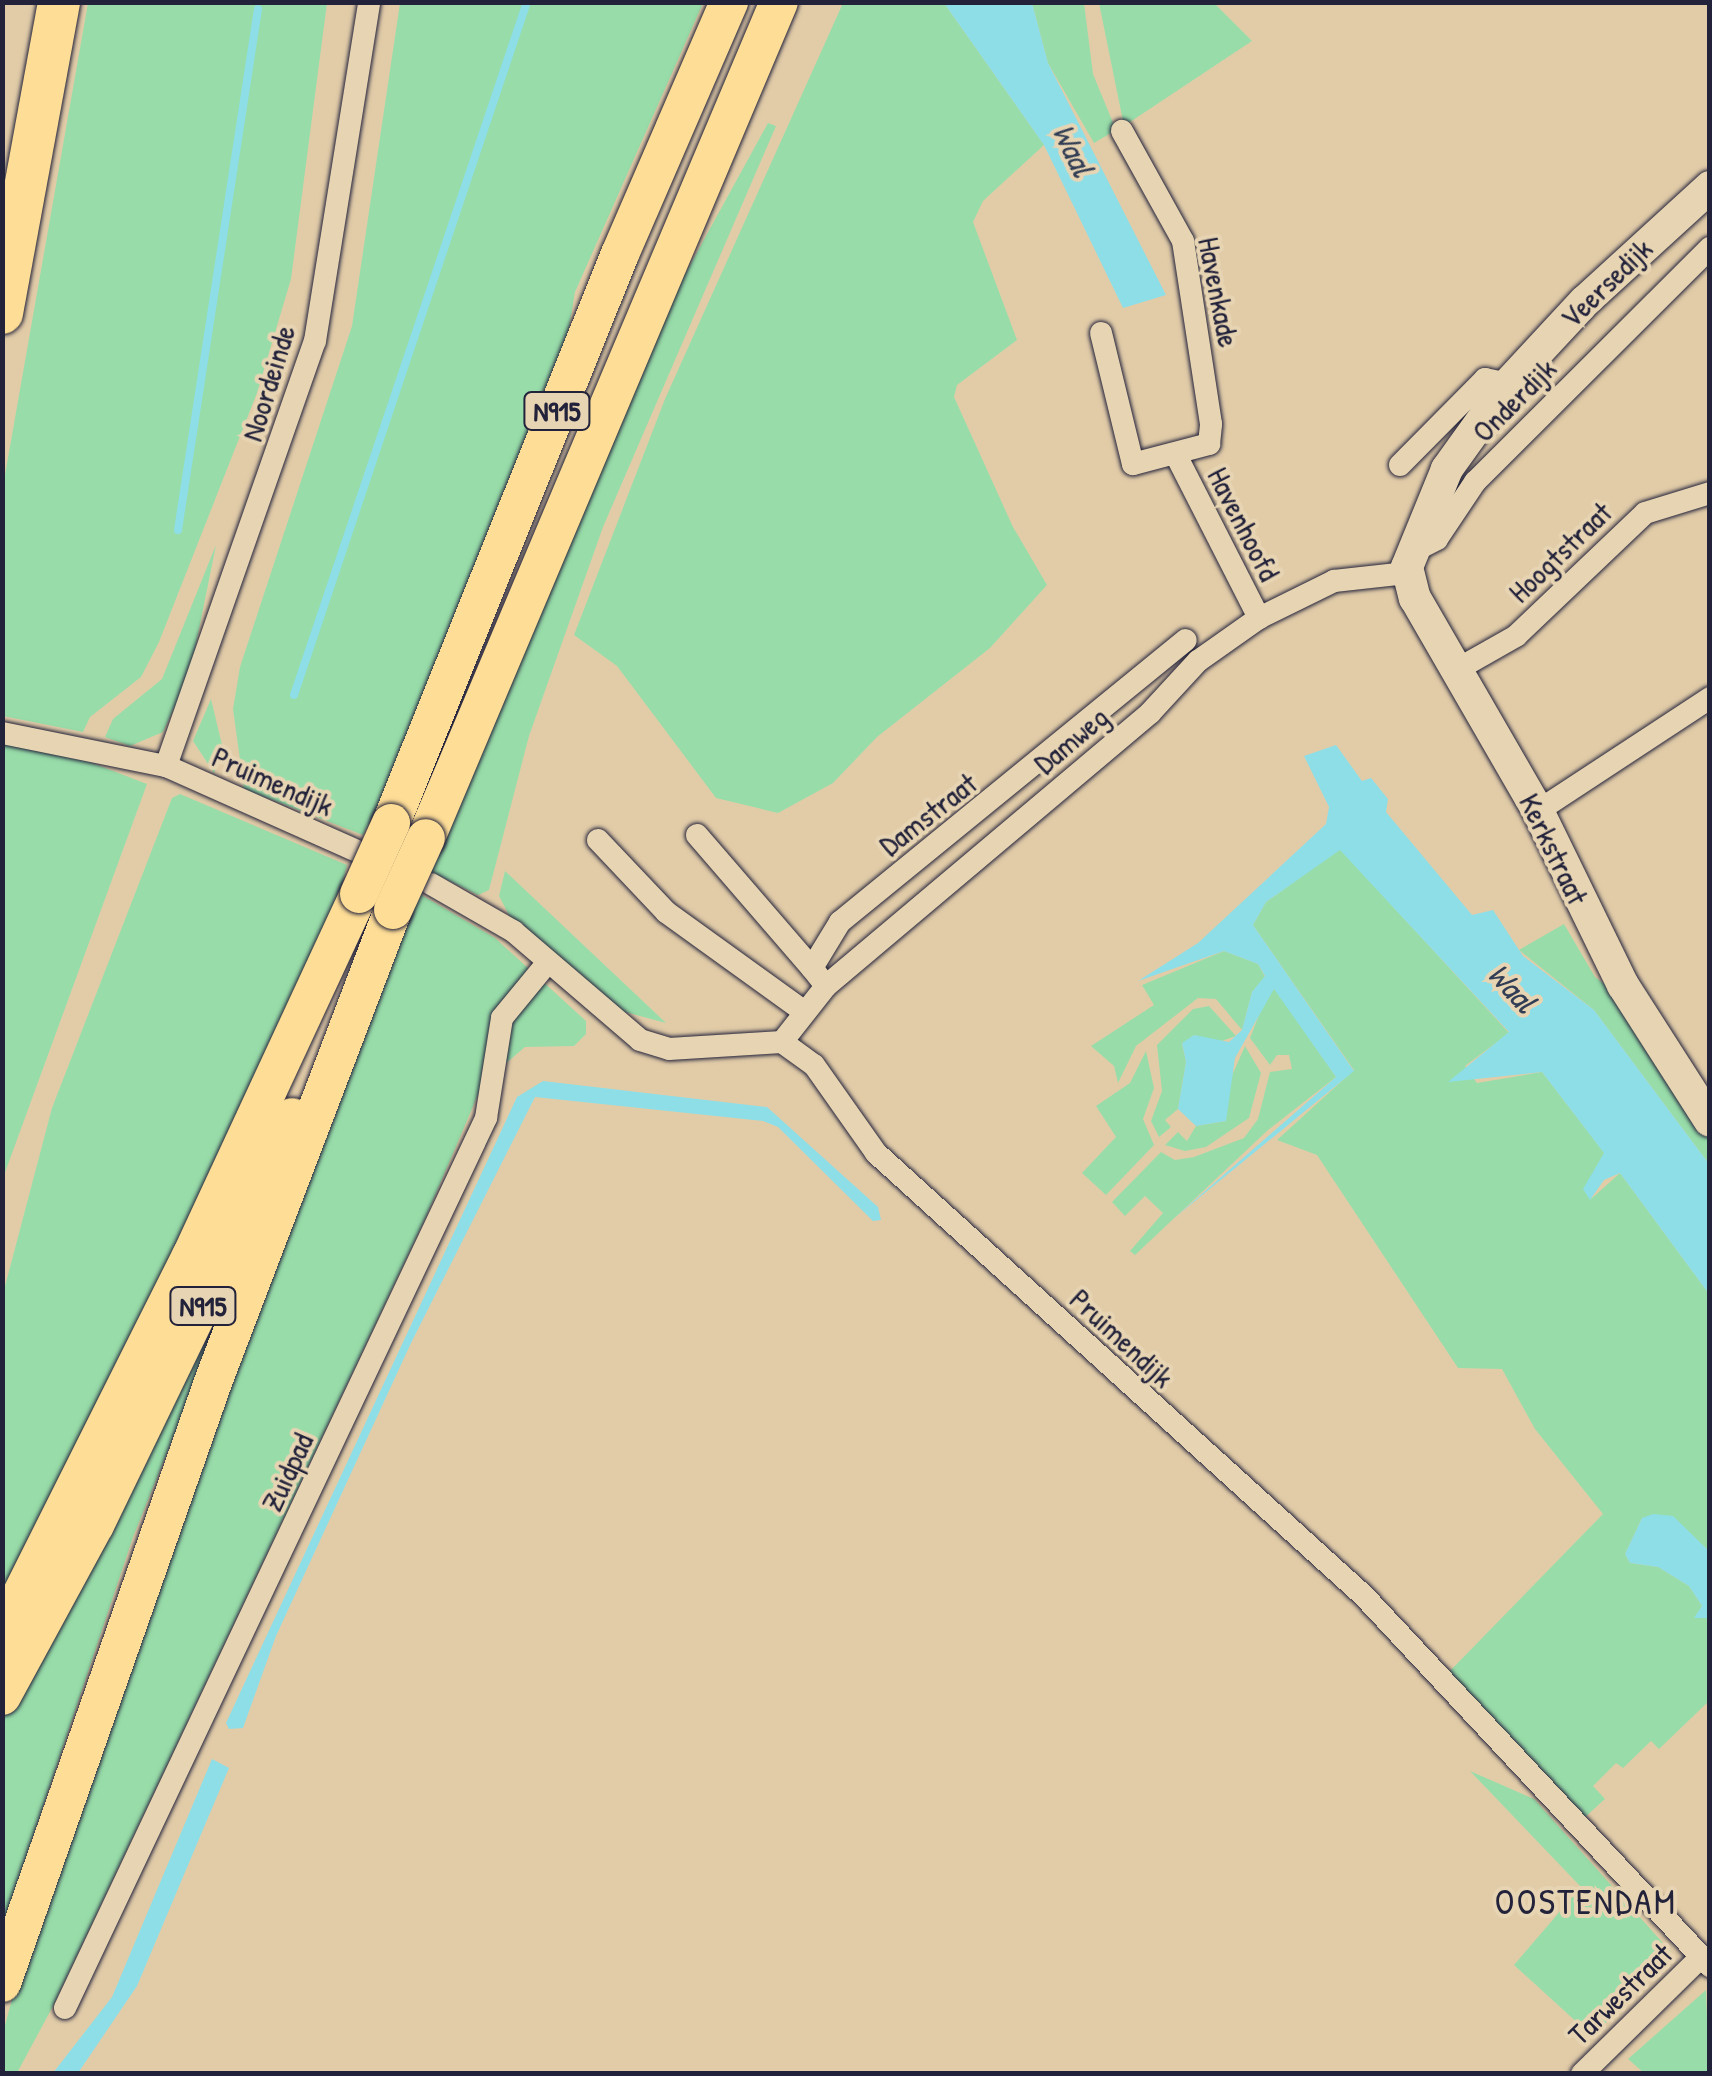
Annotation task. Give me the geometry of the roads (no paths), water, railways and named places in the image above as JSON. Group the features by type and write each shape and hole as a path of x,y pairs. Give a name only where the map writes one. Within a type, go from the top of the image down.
{"highway":[{"path":"2,313 59,2"}],"main road":[{"name":"N915","path":"2,1633 191,1256 390,823 729,2"},
{"name":"N915","path":"2,1696 104,1508 393,910 779,2"},
{"name":"Veersedijk","path":"1408,563 1447,469 1508,384 1584,301 1710,188"},
{"name":"Kerkstraat","path":"1408,563 1458,669 1538,811 1623,985 1710,1121"},
{"name":"N915","path":"2,1983 187,1454 393,910"}],"street":[{"name":"Noordeinde","path":"166,766 315,341 369,2"},
{"name":"Havenkade","path":"1122,130 1183,241 1212,424 1209,444 1177,457"},
{"name":"Onderdijk","path":"1408,563 1437,539 1475,482 1710,248"},
{"name":"Havenhoofd","path":"1101,333 1133,464 1177,457 1260,618"},
{"path":"1400,465 1484,378 1496,376 1508,384"},
{"name":"Hoogtstraat","path":"1458,669 1516,636 1644,513 1710,493"},
{"name":"Damweg","path":"782,1042 819,977 1150,713 1198,662 1260,618 1334,581 1408,563"},
{"name":"Damstraat","path":"819,977 840,922 1186,640"},
{"path":"1538,811 1710,698"},
{"name":"Pruimendijk","path":"2,733 166,766 356,850"},
{"path":"697,835 819,977"},
{"path":"598,840 666,912 802,1010"},
{"path":"431,884 512,930 640,1040 669,1049 782,1042"},
{"name":"Zuidpad","path":"65,2008 486,1118 502,1018 548,962"},
{"name":"Pruimendijk","path":"782,1042 814,1064 876,1153 1364,1596 1705,1962"},
{"name":"Tarwestraat","path":"1582,2074 1705,1962"}],"water":[{"name":"Waal","path":"944,3 1032,3 1048,63 1166,295 1123,308 1044,145"},
{"name":"Waal","path":"1336,745 1362,781 1371,778 1388,799 1386,812 1472,915 1493,910 1523,956 1594,1010 1709,1164 1709,1294 1620,1173 1604,1180 1590,1200 1583,1189 1604,1153 1542,1072 1448,1082 1509,1032 1340,850 1266,902 1253,925 1354,1071 1173,1219 1336,1077 1274,989 1235,1058 1226,1121 1196,1126 1178,1109 1186,1062 1182,1043 1194,1035 1229,1042 1242,1030 1252,992 1265,976 1258,964 1224,951 1138,981 1198,943 1326,824 1329,807 1304,756"},
{"path":"543,1081 767,1107 878,1207 881,1220 873,1221 778,1127 763,1121 535,1097 411,1343 276,1636 243,1728 229,1729 226,1723 517,1097"},
{"path":"1653,1514 1673,1516 1709,1551 1709,1618 1694,1618 1702,1606 1689,1586 1658,1567 1630,1563 1625,1554 1642,1518"},
{"path":"212,1759 229,1768 137,1986 78,2073 53,2073 112,1997"}],"waterway":[{"path":"294,695 527,2"},
{"path":"178,530 258,9"}],"district":[{"name":"OOSTENDAM","path":"1586,1902"}]}
